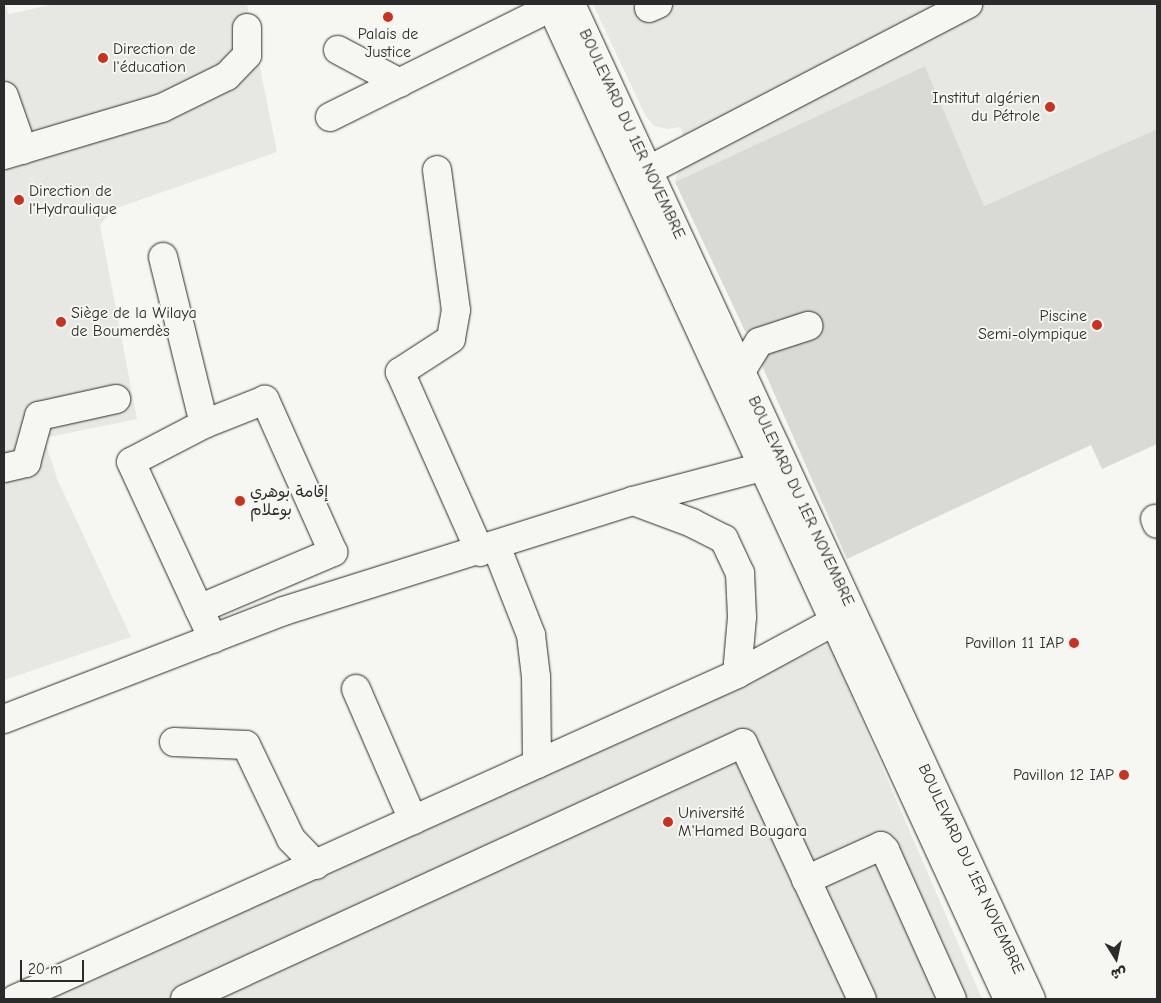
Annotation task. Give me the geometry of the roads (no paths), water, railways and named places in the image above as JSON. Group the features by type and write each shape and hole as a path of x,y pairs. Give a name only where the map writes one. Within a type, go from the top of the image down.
{"main road":[{"path":"649,170 968,4"},
{"path":"330,117 558,5"},
{"name":"BOULEVARD DU 1ER NOVEMBRE","path":"558,5 649,170 1031,999"},
{"name":"BOULEVARD DU 1ER NOVEMBRE","path":"558,5 762,467 1008,999"},
{"path":"4,96 13,152 162,108 227,76 248,55 247,28"},
{"path":"338,50 400,83"},
{"path":"437,170 456,310 451,339 400,372 531,635 536,677 537,764"},
{"path":"163,257 204,424"},
{"path":"711,354 741,371 759,342 808,326"},
{"path":"4,468 26,464 39,416 116,399"},
{"path":"199,608 333,552 265,400 204,424 131,462 213,639"},
{"path":"4,719 284,611 488,549 633,501 762,467"},
{"path":"633,501 692,523 724,539 740,572 742,617 737,674"},
{"path":"15,999 737,674 834,622"},
{"path":"356,689 413,820"},
{"path":"174,742 246,745 291,839 316,865"},
{"path":"185,999 743,743 862,999"},
{"path":"806,880 881,846 885,850 952,999"}],"place":[{"name":"Palais de Justice","path":"388,17"},
{"name":"Direction de l'éducation","path":"103,58"},
{"name":"Institut algérien du Pétrole","path":"1050,107"},
{"name":"Direction de l'Hydraulique","path":"19,200"},
{"name":"Siège de la Wilaya de Boumerdès","path":"61,322"},
{"name":"Piscine Semi-olympique","path":"1097,325"},
{"name":"إقامة بوهري بوعلام","path":"240,501"},
{"name":"Pavillon 11 IAP","path":"1074,643"},
{"name":"Pavillon 12 IAP","path":"1124,775"},
{"name":"Université M'Hamed Bougara","path":"668,822"}]}
